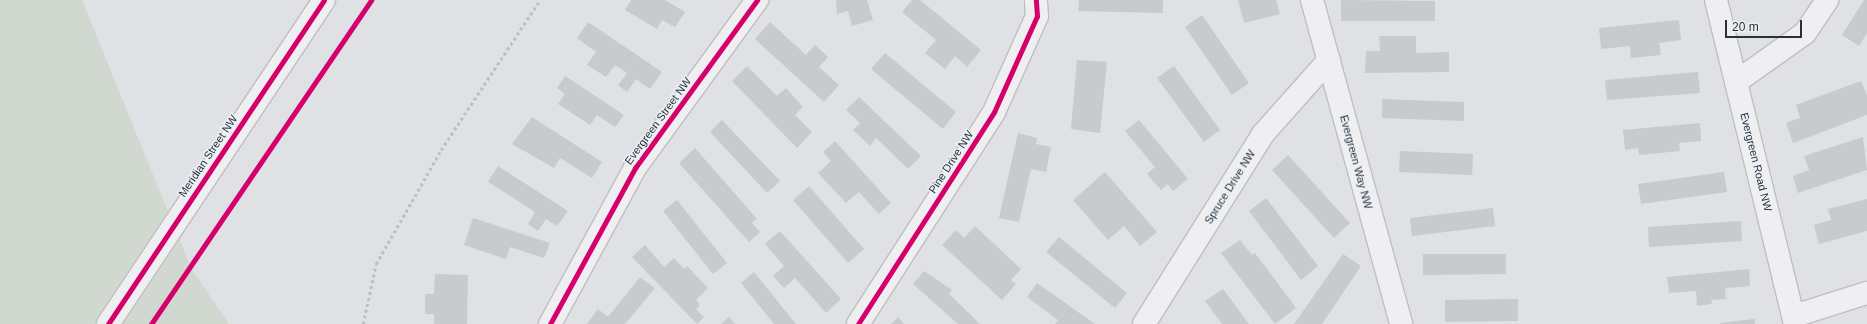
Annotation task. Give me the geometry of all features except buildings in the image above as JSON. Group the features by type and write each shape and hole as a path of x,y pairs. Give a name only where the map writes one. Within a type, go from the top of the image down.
{"street":[{"name":"Meridian Street NW","path":"108,324 324,0"},
{"name":"Evergreen Street NW","path":"550,324 635,168 757,0"},
{"name":"Pine Drive NW","path":"858,324 994,112 1037,16 1036,0"},
{"name":"Evergreen Way NW","path":"1312,0 1401,324"},
{"name":"Evergreen Road NW","path":"1716,0 1794,320"},
{"path":"1736,82 1805,33 1827,0"},
{"name":"Spruce Drive NW","path":"1144,324 1263,134 1328,60"},
{"path":"1794,320 1867,293"}],"path":[{"path":"364,324 376,264 441,150 540,0"}],"shaded area":[{"path":"0,0 82,0 191,268 229,324 0,324"}],"cycle path":[{"path":"108,324 324,0"},
{"path":"151,324 371,0"},
{"path":"550,324 635,168 757,0"},
{"path":"858,324 994,112 1037,16 1036,0"}]}
